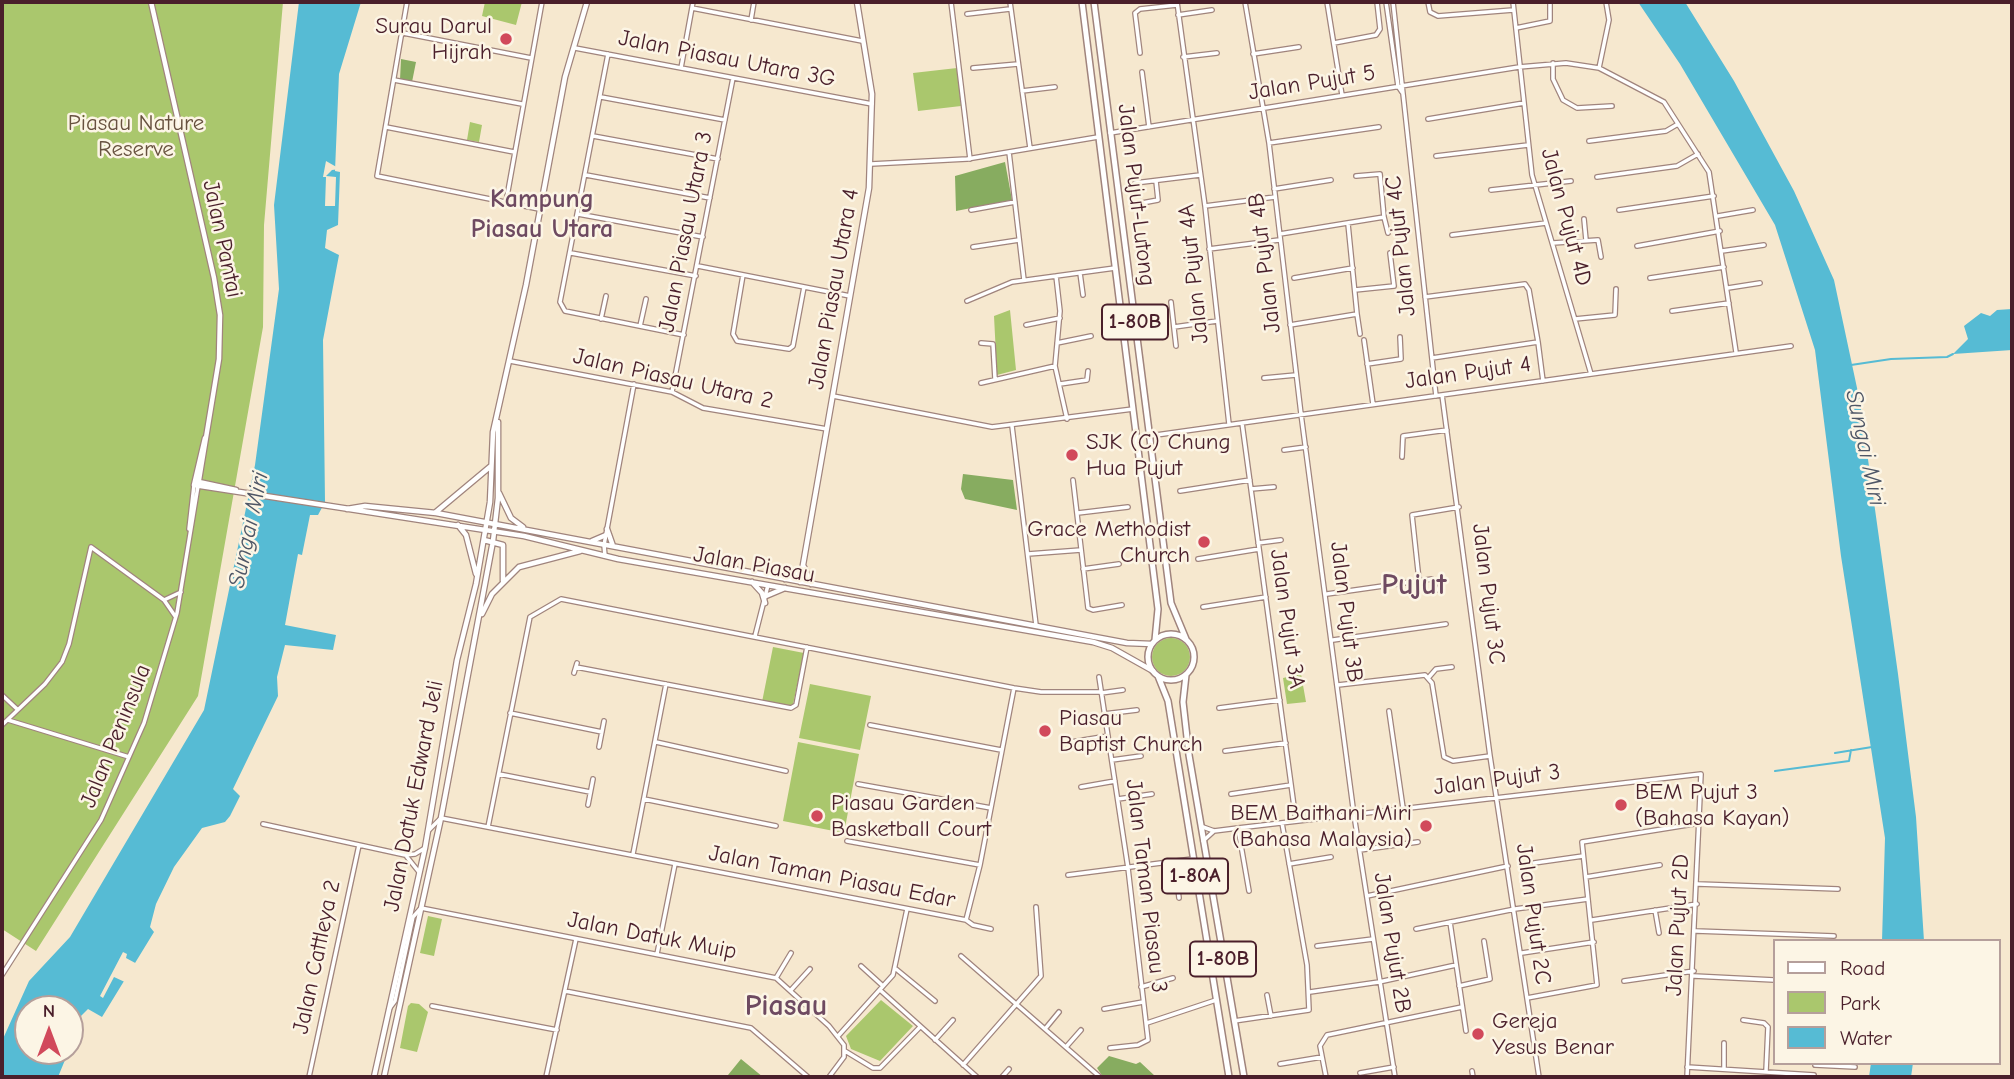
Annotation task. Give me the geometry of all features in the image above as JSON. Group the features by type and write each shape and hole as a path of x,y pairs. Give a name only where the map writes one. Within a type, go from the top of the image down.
{"highway":[{"name":"Jalan Pujut-Lutong","path":"1082,2 1158,608 1154,642"},
{"name":"Jalan Pujut-Lutong","path":"1094,2 1171,603 1186,639"},
{"path":"1171,634 1186,639 1195,658 1186,675 1172,680 1158,676 1153,671 1149,662 1154,642 1171,634"},
{"name":"1-80B","path":"1186,675 1182,702 1200,825 1244,1077"},
{"name":"1-80A","path":"1158,676 1168,701 1229,1077"}],"street":[{"name":"Jalan Pantai","path":"151,2 214,278 220,315 219,359 197,483"},
{"path":"407,2 377,176 539,209"},
{"path":"506,202 542,2"},
{"path":"498,421 565,77 587,2"},
{"path":"681,68 693,2"},
{"path":"751,20 754,2"},
{"name":"Jalan Piasau Utara 4","path":"800,582 851,296 871,164 872,104 857,2"},
{"path":"951,2 970,159"},
{"path":"1010,2 1030,148"},
{"name":"Jalan Pujut 4B","path":"1245,2 1269,143 1301,414"},
{"path":"1326,2 1342,95"},
{"path":"1334,43 1376,35 1380,29 1377,2"},
{"path":"1386,2 1400,86"},
{"path":"1393,2 1400,86"},
{"path":"1428,2 1430,12 1438,16 1514,10"},
{"name":"Jalan Pujut 4D","path":"1513,2 1528,145 1535,185 1591,374"},
{"path":"1606,2 1609,20 1599,68 1656,97 1678,124 1709,172 1718,216 1736,352"},
{"path":"1140,53 1135,13 1140,9 1177,3"},
{"name":"Jalan Pujut 4A","path":"1177,3 1191,120 1205,206 1229,424"},
{"path":"1516,28 1550,21 1550,4"},
{"path":"692,8 862,41"},
{"path":"967,14 1011,9"},
{"path":"1178,15 1212,10"},
{"path":"402,33 531,58"},
{"path":"1253,54 1299,47"},
{"name":"Jalan Piasau Utara 3G","path":"575,48 872,104"},
{"path":"1184,57 1217,53"},
{"path":"608,54 560,302 565,311 684,335"},
{"path":"973,68 1018,64"},
{"path":"1553,64 1553,79 1563,100 1577,108 1612,106"},
{"name":"Jalan Pujut 5","path":"1110,133 1519,67 1582,64 1599,68"},
{"path":"1142,72 1149,127"},
{"name":"Jalan Piasau Utara 3","path":"672,392 733,78"},
{"path":"394,80 522,104"},
{"name":"Jalan Pujut 4C","path":"1400,86 1436,396"},
{"path":"1021,91 1055,87"},
{"path":"601,97 725,120"},
{"path":"1428,119 1524,103"},
{"path":"1589,141 1666,131 1678,124"},
{"path":"386,127 514,152"},
{"path":"1269,143 1379,127"},
{"path":"593,136 718,159"},
{"path":"871,164 970,159 1098,137"},
{"path":"1436,156 1528,145"},
{"path":"1009,152 1024,280"},
{"path":"1597,177 1677,166 1698,154"},
{"path":"586,174 710,198"},
{"path":"1135,183 1200,174"},
{"path":"1356,176 1381,176 1388,233"},
{"path":"1142,203 1158,200 1156,180"},
{"path":"1274,189 1331,180"},
{"path":"1491,190 1571,181"},
{"path":"1619,210 1714,196"},
{"path":"1205,206 1275,197"},
{"path":"971,210 1015,202"},
{"path":"1718,216 1753,210"},
{"path":"578,214 703,237"},
{"path":"1209,249 1384,217"},
{"path":"1584,219 1586,240"},
{"path":"1452,235 1546,223"},
{"path":"1348,224 1360,334"},
{"path":"1637,246 1720,231"},
{"path":"973,247 1019,240"},
{"path":"1553,243 1598,240 1601,257"},
{"path":"1722,251 1764,245"},
{"path":"570,253 696,276"},
{"path":"1355,290 1394,286 1390,253"},
{"path":"698,266 851,296"},
{"path":"1650,278 1724,267"},
{"path":"967,301 1024,280 1116,268"},
{"path":"1294,278 1353,268"},
{"path":"1080,273 1083,295"},
{"path":"743,275 733,334 737,341 789,349 793,346 804,287"},
{"path":"1056,276 1060,318 1055,366 1067,419"},
{"path":"1728,288 1760,283"},
{"path":"1425,297 1525,285 1529,290 1543,381"},
{"path":"1574,319 1615,315 1616,289"},
{"path":"601,318 606,296"},
{"path":"640,326 646,299"},
{"path":"1171,302 1176,346"},
{"path":"1672,311 1730,303"},
{"path":"1290,325 1357,314"},
{"path":"1027,325 1060,318"},
{"path":"1174,327 1217,321"},
{"path":"1057,343 1091,336"},
{"path":"1367,363 1401,359 1400,337"},
{"path":"1364,340 1373,404"},
{"path":"1432,358 1538,342"},
{"path":"981,343 993,344 995,379"},
{"name":"Jalan Pujut 4","path":"1149,436 1791,346"},
{"name":"Jalan Piasau Utara 2","path":"510,361 672,392 703,408 827,429"},
{"path":"981,383 1055,366"},
{"path":"1059,384 1084,381 1088,378 1088,371"},
{"path":"1264,378 1296,374"},
{"path":"605,556 606,533 634,384"},
{"name":"Jalan Pujut 3C","path":"1442,395 1490,756 1498,797"},
{"path":"833,396 992,427 1133,409"},
{"name":"Jalan Pujut 3B","path":"1301,414 1327,594 1354,815"},
{"name":"Jalan Datuk Edward Jeli","path":"374,1077 425,848 457,660 477,579 487,522 493,432 498,421"},
{"name":"Jalan Datuk Edward Jeli","path":"384,1077 441,818 495,532 498,421"},
{"name":"Jalan Pujut 3A","path":"1242,423 1296,821"},
{"path":"1012,426 1036,625"},
{"path":"1402,457 1403,436 1447,429"},
{"path":"190,531 205,438"},
{"path":"1284,450 1307,447"},
{"path":"436,513 491,466"},
{"path":"201,468 211,485"},
{"path":"1073,480 1090,610 1122,606"},
{"path":"1180,491 1250,480"},
{"path":"197,483 211,485"},
{"name":"Jalan Peninsula","path":"2,975 101,820 160,680 181,592 198,493 197,483"},
{"path":"198,493 211,485"},
{"name":"Jalan Piasau","path":"211,485 337,508 458,525 618,559 1104,645 1153,671"},
{"path":"1251,489 1274,487"},
{"path":"497,488 511,518 527,529"},
{"name":"Jalan Piasau","path":"344,509 365,506 436,513 589,541"},
{"path":"1077,513 1128,507"},
{"path":"1419,581 1412,515 1459,508"},
{"path":"458,525 466,535 477,579"},
{"path":"589,541 606,533"},
{"path":"606,533 614,547"},
{"path":"484,540 500,543 504,549 503,582"},
{"path":"1258,543 1281,540"},
{"path":"589,541 604,545"},
{"name":"Jalan Piasau","path":"604,545 1127,643 1154,642"},
{"path":"2,725 45,684 62,662 69,644 91,547 164,600 176,617"},
{"path":"1198,559 1259,549"},
{"path":"618,559 612,555 612,550 650,553"},
{"path":"1028,554 1081,550"},
{"path":"478,624 488,600 519,567 540,559 585,551"},
{"path":"1083,569 1119,564"},
{"path":"784,579 803,567 811,584"},
{"path":"755,636 768,585 763,575"},
{"path":"1327,594 1435,580 1437,590"},
{"path":"751,582 762,593 765,603"},
{"path":"800,582 805,591"},
{"path":"766,596 786,588"},
{"path":"164,600 181,592"},
{"path":"1203,607 1266,597"},
{"path":"488,827 530,617 561,599 1014,688 1041,692 1124,690"},
{"path":"929,613 930,606"},
{"path":"1333,640 1446,624"},
{"path":"574,673 576,665 791,708 796,705 807,647"},
{"path":"1429,677 1436,669 1452,667"},
{"path":"1338,685 1420,673 1429,677 1444,757 1453,761 1490,756"},
{"name":"Jalan Taman Piasau 3","path":"1099,677 1128,868 1147,1023 1147,1042 1110,1048"},
{"path":"632,854 666,684"},
{"name":"Jalan Taman Piasau Edar","path":"441,818 966,919 992,808 1014,688"},
{"path":"2,695 17,709"},
{"path":"1219,708 1280,700"},
{"path":"447,720 460,708"},
{"path":"1104,714 1137,710"},
{"path":"1390,711 1403,808"},
{"path":"510,713 602,732"},
{"path":"8,720 129,757"},
{"path":"599,747 604,721"},
{"path":"870,725 1001,750"},
{"path":"1071,742 1108,736"},
{"path":"656,742 786,771"},
{"path":"1225,751 1286,743"},
{"path":"1112,760 1141,756"},
{"path":"499,774 590,792"},
{"name":"Jalan Pujut 3","path":"1214,831 1701,774"},
{"name":"Jalan Pujut 2D","path":"1687,1077 1696,931 1701,774"},
{"path":"587,805 593,779"},
{"path":"1081,787 1115,781"},
{"path":"858,783 992,808"},
{"path":"1231,794 1291,785"},
{"path":"1118,799 1152,794"},
{"name":"Jalan Pujut 2C","path":"1498,797 1539,1077"},
{"path":"644,799 776,826"},
{"name":"Jalan Pujut 2B","path":"1354,815 1395,1077"},
{"path":"428,831 441,818"},
{"path":"1234,1021 1308,1011 1309,992 1282,823"},
{"path":"1527,998 1595,987 1598,983 1583,856 1584,841 1700,823"},
{"path":"263,824 405,855 415,855 425,848"},
{"path":"1200,825 1214,831 1203,841"},
{"path":"1238,828 1249,891"},
{"path":"847,841 980,865"},
{"path":"1360,850 1418,842"},
{"name":"Jalan Cattleya 2","path":"309,1077 359,845"},
{"path":"405,855 420,872"},
{"path":"1534,863 1583,856"},
{"path":"1289,864 1331,857"},
{"path":"1068,875 1192,859"},
{"path":"1174,862 1179,898"},
{"path":"657,954 675,864"},
{"path":"1586,877 1660,865"},
{"path":"1367,896 1508,866"},
{"path":"1698,884 1838,889"},
{"path":"1416,929 1515,909 1588,900"},
{"path":"1591,920 1697,904"},
{"path":"963,1065 1041,976 1036,907"},
{"path":"388,1011 395,1001 413,917 421,908"},
{"name":"Jalan Datuk Muip","path":"421,908 776,978 838,1036 845,1051"},
{"path":"838,1036 896,969 907,909"},
{"path":"1655,910 1658,933"},
{"path":"966,919 973,925 991,929"},
{"path":"1450,922 1466,1031"},
{"path":"1696,931 1834,936"},
{"path":"546,1077 576,939"},
{"path":"1317,946 1373,939"},
{"path":"1459,986 1490,979 1484,941"},
{"path":"1522,953 1594,942"},
{"path":"776,978 791,953"},
{"path":"961,956 1100,1077"},
{"path":"1309,992 1380,982 1455,965"},
{"path":"861,966 920,1027 977,1077"},
{"path":"791,990 810,969"},
{"path":"896,969 934,1001"},
{"path":"1624,981 1694,973 1772,980"},
{"path":"1142,987 1173,978"},
{"path":"565,991 751,1028 808,1077"},
{"path":"1267,995 1271,1016"},
{"path":"1147,1023 1216,1000"},
{"path":"1104,1009 1143,1002"},
{"path":"432,1006 557,1030"},
{"path":"1326,1077 1321,1042 1327,1035 1387,1025 1462,1007"},
{"path":"1045,1029 1059,1012"},
{"path":"935,1040 953,1020"},
{"path":"1743,1020 1764,1023 1768,1027 1764,1074"},
{"path":"829,1077 845,1051 873,1068 880,1068 920,1027"},
{"path":"1066,1047 1081,1030"},
{"path":"1724,1043 1724,1069"},
{"path":"1280,1064 1322,1057"},
{"path":"1828,1065 1855,1067"},
{"path":"1360,1073 1394,1067"},
{"path":"1687,1067 1814,1076"},
{"path":"1002,1077 1009,1069"},
{"path":"1472,1071 1473,1077"}],"green space":[{"name":"Piasau Nature Reserve","path":"2,2 283,2 264,225 263,327 198,696 36,951 2,929"},
{"path":"485,2 522,2 516,25 482,16"},
{"path":"401,59 416,62 412,82 400,80"},
{"path":"957,68 961,106 918,111 913,73"},
{"path":"470,122 482,125 479,142 467,140"},
{"path":"1005,162 1012,200 956,211 955,176"},
{"path":"1010,310 1016,370 997,375 994,316"},
{"path":"963,474 1013,480 1017,510 965,499 961,489"},
{"path":"1171,638 1185,643 1190,657 1185,671 1171,676 1157,671 1152,657 1157,643"},
{"path":"773,647 804,653 792,709 762,702"},
{"path":"1301,674 1306,702 1287,704 1283,678"},
{"path":"810,684 871,696 860,750 799,738"},
{"path":"798,742 859,754 844,833 783,821"},
{"path":"428,916 442,919 434,956 420,953"},
{"path":"881,1000 913,1026 880,1061 851,1049 846,1036"},
{"path":"411,1003 419,1004 428,1012 417,1052 400,1048 408,1006"},
{"path":"1109,1056 1136,1064 1140,1062 1155,1076 1103,1077 1097,1068"},
{"path":"741,1059 763,1077 728,1075"}],"water":[{"name":"Sungai Miri","path":"299,2 361,2 339,74 335,171 340,172 338,225 327,230 325,248 339,255 323,340 325,502 318,515 310,515 302,555 298,554 285,625 336,635 333,650 285,645 277,677 278,696 233,789 240,796 230,816 225,822 202,828 174,867 156,904 150,927 154,932 102,1017 88,1009 84,1013 84,995 23,995 29,981 70,937 204,710 255,465 279,289 274,205"},
{"name":"Sungai Miri","path":"1638,2 1685,2 1734,81 1794,191 1834,280 1860,402 1898,674 1916,817 1924,939 1882,939 1885,838 1841,556 1815,350 1775,225 1680,64"},
{"path":"2012,309 2012,350 1953,354 1968,339 1964,326 1981,313 1990,316 1997,310"},
{"path":"14,1014 14,1065 63,1065 58,1077 2,1077 2,1041"},
{"path":"1871,1065 1913,1065 1911,1077 1869,1077"}],"pier":[{"path":"326,161 340,169 332,170 326,176 336,177 335,206 325,206 326,177 323,177"},
{"path":"123,952 127,954 126,958 139,965 127,983 114,977 103,998 100,996"}],"waterway":[{"path":"1851,365 1891,359 1947,357 1953,354"},
{"path":"1835,753 1872,747"},
{"path":"1775,771 1849,761 1851,750"}],"place":[{"name":"Surau Darul Hijrah","path":"506,39"},
{"name":"SJK (C) Chung Hua Pujut","path":"1072,455"},
{"name":"Grace Methodist Church","path":"1204,542"},
{"name":"Piasau Baptist Church","path":"1045,731"},
{"name":"BEM Pujut 3 (Bahasa Kayan)","path":"1621,805"},
{"name":"Piasau Garden Basketball Court","path":"817,816"},
{"name":"BEM Baithani Miri (Bahasa Malaysia)","path":"1426,826"},
{"name":"Gereja Yesus Benar","path":"1478,1034"}],"district":[{"name":"Kampung Piasau Utara","path":"542,215"},
{"name":"Pujut","path":"1414,586"},
{"name":"Piasau","path":"786,1007"}]}
